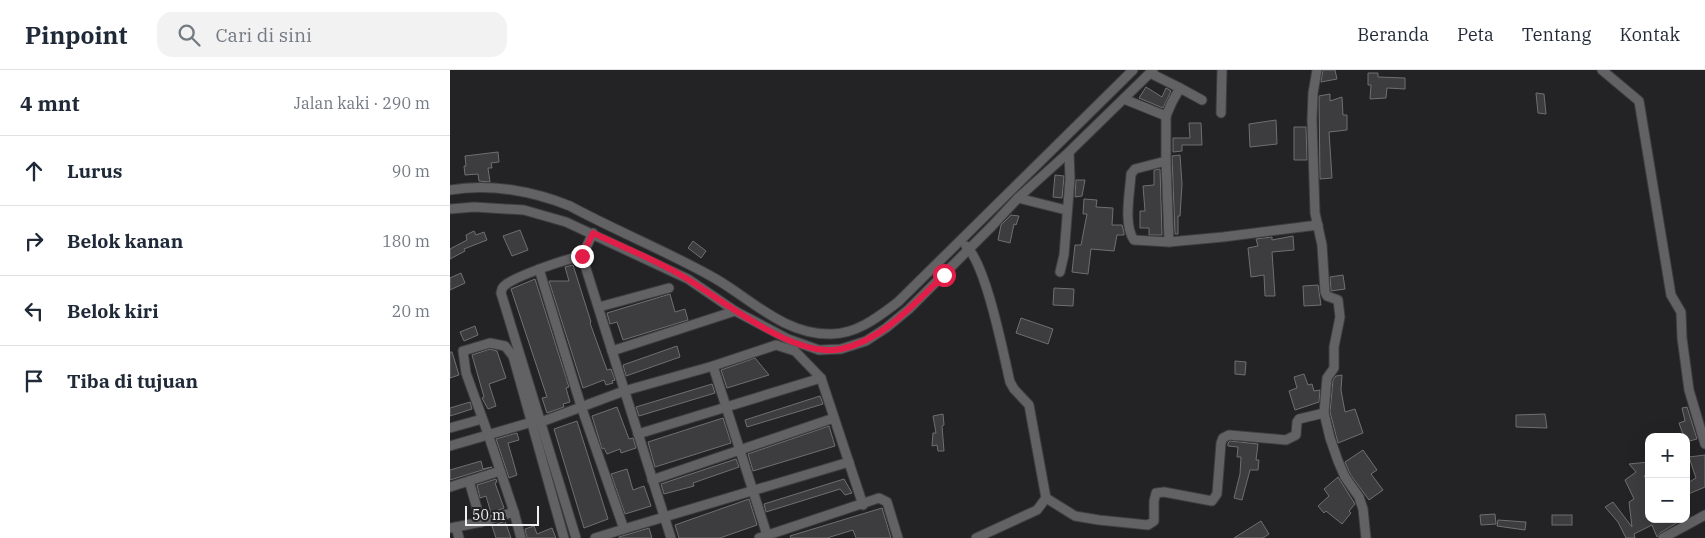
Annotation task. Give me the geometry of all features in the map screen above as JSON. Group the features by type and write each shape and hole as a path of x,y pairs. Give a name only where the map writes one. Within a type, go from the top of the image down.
{"street":[{"path":"450,190 500,189 546,196 717,279 758,308 779,320 804,330 831,334 863,326 890,308 918,284 1133,70"},
{"path":"1220,113 1222,70"},
{"path":"1316,70 1312,120 1314,213 1322,245 1325,292 1327,296 1338,300 1340,317 1334,347 1334,368 1326,378 1324,413 1338,461 1345,477 1359,497 1363,509 1366,538"},
{"path":"1602,70 1638,102 1671,296 1680,312 1689,390 1705,444"},
{"path":"450,209 474,207 524,210 566,222 688,279 735,311 788,340 807,347 832,351 866,341 886,328 909,309 1018,198 1069,152 1152,71 1202,100"},
{"path":"1169,242 1166,116 1180,88"},
{"path":"1124,99 1166,116"},
{"path":"1060,272 1064,254 1066,210 1070,179 1069,152"},
{"path":"1166,161 1135,169 1132,172 1128,225 1130,235 1134,240 1169,242 1318,225"},
{"path":"1018,198 1066,210"},
{"path":"593,233 582,256 671,538"},
{"path":"961,241 975,256 984,278 1010,382 1029,405 1046,498 1037,510 976,538"},
{"path":"564,538 536,422 501,293 504,286 539,269 582,256"},
{"path":"539,269 581,406 624,528"},
{"path":"598,308 669,288"},
{"path":"612,351 735,311"},
{"path":"520,538 514,512 466,373 463,351 490,343 505,346 512,356 576,538"},
{"path":"450,446 536,422 624,391 713,366 776,345 795,351 821,378 863,505"},
{"path":"713,366 740,449 764,537 879,498 887,502 898,538"},
{"path":"638,434 821,378"},
{"path":"1046,498 1075,516 1148,525 1154,521 1156,493 1164,492 1212,501 1217,494 1223,438 1229,435 1286,440 1296,435 1299,419 1324,413"},
{"path":"652,480 834,418"},
{"path":"450,428 482,419"},
{"path":"595,538 849,462"},
{"path":"450,487 500,471"},
{"path":"469,481 481,522"},
{"path":"459,538 453,527 481,522 514,512"},
{"path":"1663,538 1705,515"}],"building":[{"path":"1323,70 1335,70 1337,79 1321,82"},
{"path":"1368,73 1378,73 1378,77 1405,78 1405,89 1387,88 1386,98 1370,99 1371,85 1368,85"},
{"path":"1146,87 1162,97 1166,88 1171,91 1163,108 1139,98"},
{"path":"1536,93 1544,94 1546,114 1538,113"},
{"path":"1330,94 1330,101 1342,97 1343,115 1347,115 1347,130 1329,132 1332,178 1320,179 1319,96"},
{"path":"1276,120 1277,144 1250,147 1249,124"},
{"path":"1189,123 1201,123 1202,145 1182,145 1182,151 1173,152 1173,138 1190,138"},
{"path":"1294,127 1306,127 1307,160 1294,160"},
{"path":"498,152 499,162 491,163 492,168 488,168 490,182 479,181 478,174 465,175 465,156"},
{"path":"1180,155 1182,184 1180,216 1178,216 1178,234 1175,234 1172,156"},
{"path":"1160,169 1162,235 1149,235 1149,228 1140,228 1140,211 1145,211 1143,186 1154,185 1154,170"},
{"path":"1055,175 1064,176 1062,198 1053,197"},
{"path":"1076,180 1085,180 1082,196 1075,197"},
{"path":"1084,199 1097,200 1096,207 1113,208 1112,225 1122,225 1124,233 1124,235 1117,235 1114,251 1091,249 1088,274 1072,272 1075,245 1081,245 1087,214 1083,214"},
{"path":"1011,215 1019,216 1016,225 1014,224 1010,243 998,240 1001,225"},
{"path":"520,230 528,250 512,256 503,236"},
{"path":"474,231 476,235 484,232 487,240 464,249 465,251 450,259 450,249 467,240 466,235"},
{"path":"1293,236 1294,250 1272,252 1275,296 1265,296 1264,275 1251,277 1248,248 1258,246 1256,239 1272,237 1272,240"},
{"path":"693,241 706,251 701,258 688,248"},
{"path":"573,265 590,323 607,370 611,369 615,380 612,381 613,383 606,385 604,380 583,388 549,281 569,281 565,267"},
{"path":"461,273 465,283 450,290 450,278"},
{"path":"1343,275 1345,289 1331,291 1330,277"},
{"path":"535,279 569,387 566,388 570,402 563,404 564,407 547,413 542,398 547,397 511,289"},
{"path":"1318,285 1321,305 1304,306 1303,286"},
{"path":"1054,288 1074,289 1073,306 1053,305"},
{"path":"670,294 675,312 685,309 688,320 623,340 617,322 610,324 607,313"},
{"path":"1021,318 1053,329 1048,344 1016,333"},
{"path":"475,326 478,335 464,341 460,332"},
{"path":"677,346 680,357 626,376 623,365"},
{"path":"490,349 497,351 506,378 489,384 496,406 488,409 482,398 484,397 472,355"},
{"path":"450,352 452,352 459,375 450,378"},
{"path":"755,358 769,375 727,388 721,370"},
{"path":"1235,361 1246,362 1245,375 1235,374"},
{"path":"1304,374 1308,385 1312,384 1314,391 1320,390 1319,402 1295,410 1289,391 1297,388 1294,377"},
{"path":"1342,375 1341,390 1345,412 1355,409 1363,433 1338,443 1330,412 1333,380 1336,376"},
{"path":"712,384 715,393 639,416 636,407"},
{"path":"820,396 823,404 747,427 745,420"},
{"path":"470,402 472,409 450,416 450,408"},
{"path":"617,407 629,439 633,438 636,448 621,453 620,449 607,454 604,448 602,449 592,416"},
{"path":"1687,407 1697,439 1690,441 1690,433 1683,433 1679,423 1685,421 1682,408"},
{"path":"943,414 944,451 938,451 937,445 932,446 933,433 936,433 933,416"},
{"path":"1545,414 1547,428 1516,427 1516,415"},
{"path":"723,418 731,443 655,467 648,442"},
{"path":"577,421 608,519 584,528 554,429"},
{"path":"829,426 835,446 753,471 748,454"},
{"path":"517,433 519,440 508,443 517,475 509,478 496,439"},
{"path":"1230,441 1258,444 1256,460 1259,460 1258,470 1250,470 1242,500 1234,498 1240,474 1241,457 1237,457 1238,447 1228,446"},
{"path":"1363,450 1377,470 1371,474 1383,490 1369,500 1350,474 1345,462"},
{"path":"1705,455 1705,487 1690,493 1690,482 1696,478 1690,457"},
{"path":"736,459 739,467 693,483 694,486 664,494 661,484"},
{"path":"481,461 483,469 492,467 450,480 450,470"},
{"path":"1645,462 1645,523 1676,523 1657,537 1652,525 1634,534 1635,538 1626,538 1618,522 1605,507 1613,502 1632,527 1629,502 1634,499 1625,480 1636,472 1629,464"},
{"path":"627,469 633,490 644,486 651,506 625,514 611,474"},
{"path":"1338,477 1355,504 1349,511 1351,513 1342,524 1326,511 1324,513 1318,506 1329,496 1324,489"},
{"path":"496,479 497,482 495,483 504,508 491,513 486,496 480,498 477,485"},
{"path":"844,479 852,493 845,495 840,489 766,512 764,504"},
{"path":"749,499 757,525 720,538 679,538 675,525"},
{"path":"882,508 891,538 856,538 853,530 827,538 791,538 790,536"},
{"path":"1495,514 1496,524 1481,525 1480,515"},
{"path":"1552,515 1572,515 1572,525 1552,525"},
{"path":"1498,520 1526,522 1525,530 1497,526"},
{"path":"505,521 511,538 496,538 492,526"},
{"path":"1261,521 1269,534 1263,538 1234,538"},
{"path":"534,526 537,534 552,528 556,538 527,538 525,529"},
{"path":"649,528 652,538 619,538 619,537"}],"route":[{"path":"582,256 593,233 688,279 735,311 788,340 819,350 832,351 866,341 886,328 944,275"}]}
